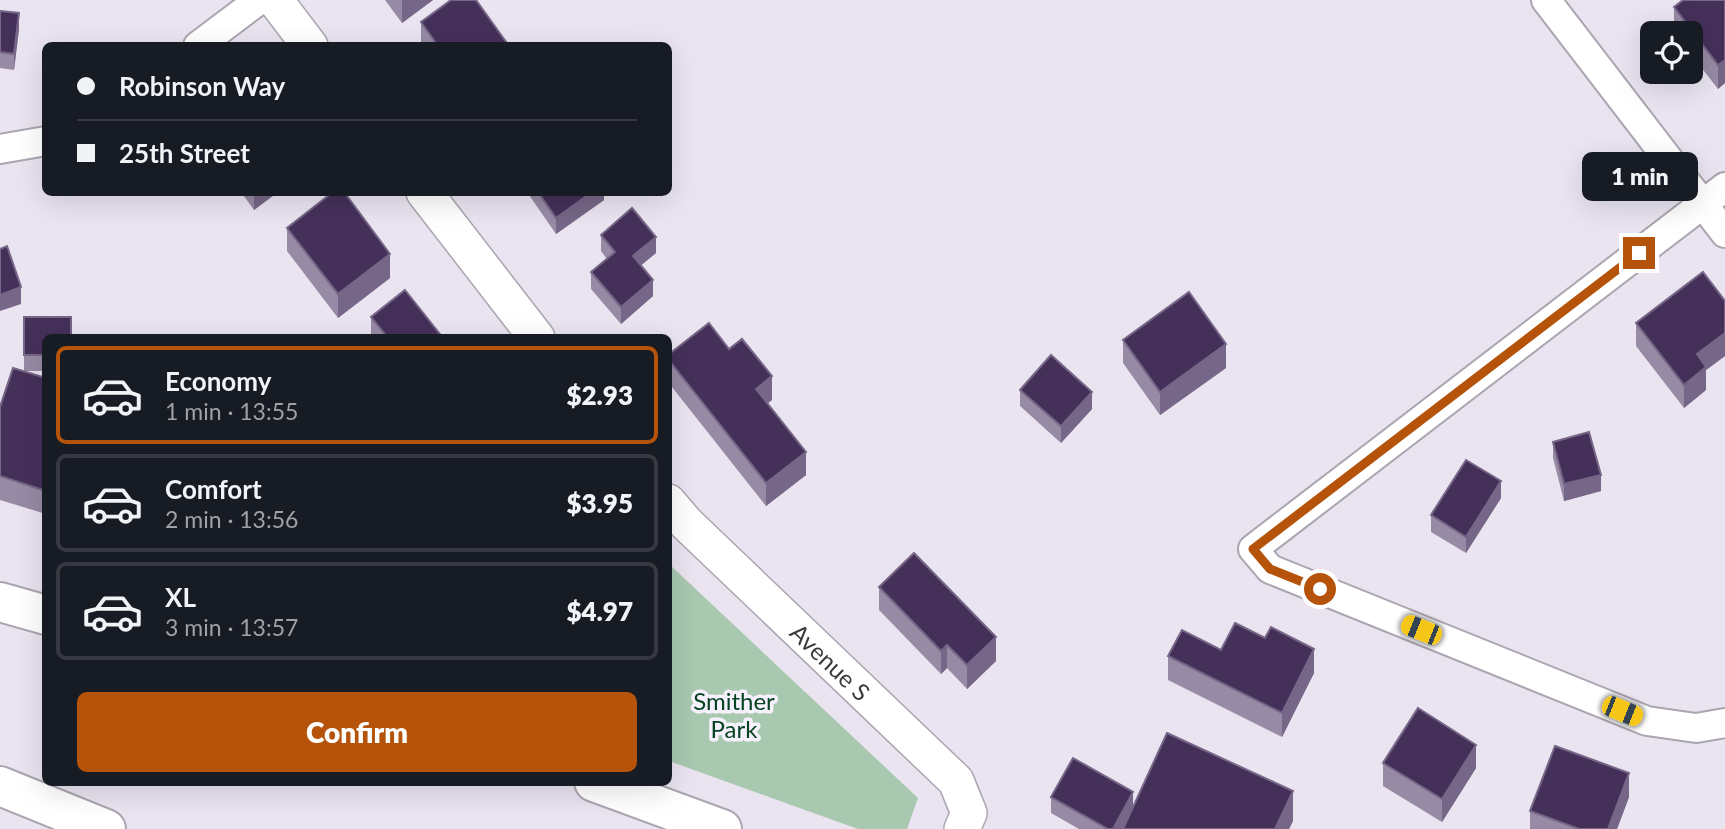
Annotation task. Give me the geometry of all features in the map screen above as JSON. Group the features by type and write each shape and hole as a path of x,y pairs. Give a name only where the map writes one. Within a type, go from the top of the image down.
{"main road":[{"path":"0,602 42,614"},
{"path":"0,786 106,829"},
{"path":"605,786 722,829"},
{"path":"642,799 698,829"}],"street":[{"path":"203,42 259,0"},
{"path":"275,0 307,42"},
{"path":"1546,0 1725,233"},
{"path":"0,149 42,142"},
{"path":"1725,187 1253,549 1270,569 1647,721 1696,728 1725,723"},
{"path":"427,196 534,334"},
{"name":"Avenue S","path":"672,507 687,524 956,780 969,813 962,829"}],"green space":[{"name":"Smither Park","path":"672,567 918,798 907,829 858,829 672,762"}],"building":[{"path":"451,0 476,0 506,42 435,42 421,22"},
{"path":"1683,0 1725,0 1725,60 1718,65 1703,45 1703,21 1685,21 1674,7"},
{"path":"0,11 19,13 14,54 0,52"},
{"path":"328,196 347,196 390,254 338,294 287,228"},
{"path":"541,196 586,196 556,218"},
{"path":"632,208 656,237 633,256 653,280 621,307 591,272 615,252 601,235"},
{"path":"7,246 21,287 0,295 0,249"},
{"path":"1703,272 1725,301 1725,333 1697,354 1706,367 1684,385 1636,323"},
{"path":"405,290 440,334 385,334 371,317"},
{"path":"1189,292 1226,344 1160,392 1123,340"},
{"path":"24,317 71,317 71,334 42,334 42,355 24,355"},
{"path":"709,323 729,349 742,339 772,376 756,389 806,452 766,483 672,364 672,352"},
{"path":"1051,355 1092,392 1061,426 1020,390"},
{"path":"13,368 42,377 42,490 0,476 0,407"},
{"path":"1589,432 1601,475 1564,484 1553,442"},
{"path":"1466,460 1501,481 1466,537 1431,515"},
{"path":"914,553 996,637 967,665 947,645 941,651 879,587"},
{"path":"1235,623 1265,638 1271,627 1314,649 1282,713 1168,656 1182,630 1221,650"},
{"path":"1418,708 1476,745 1442,799 1383,763"},
{"path":"1167,733 1293,791 1275,829 1123,829"},
{"path":"1555,746 1629,773 1608,829 1579,829 1530,811"},
{"path":"1073,758 1133,792 1113,829 1108,829 1051,797"}],"route":[{"path":"1320,589 1270,569 1253,549 1639,253"}]}
